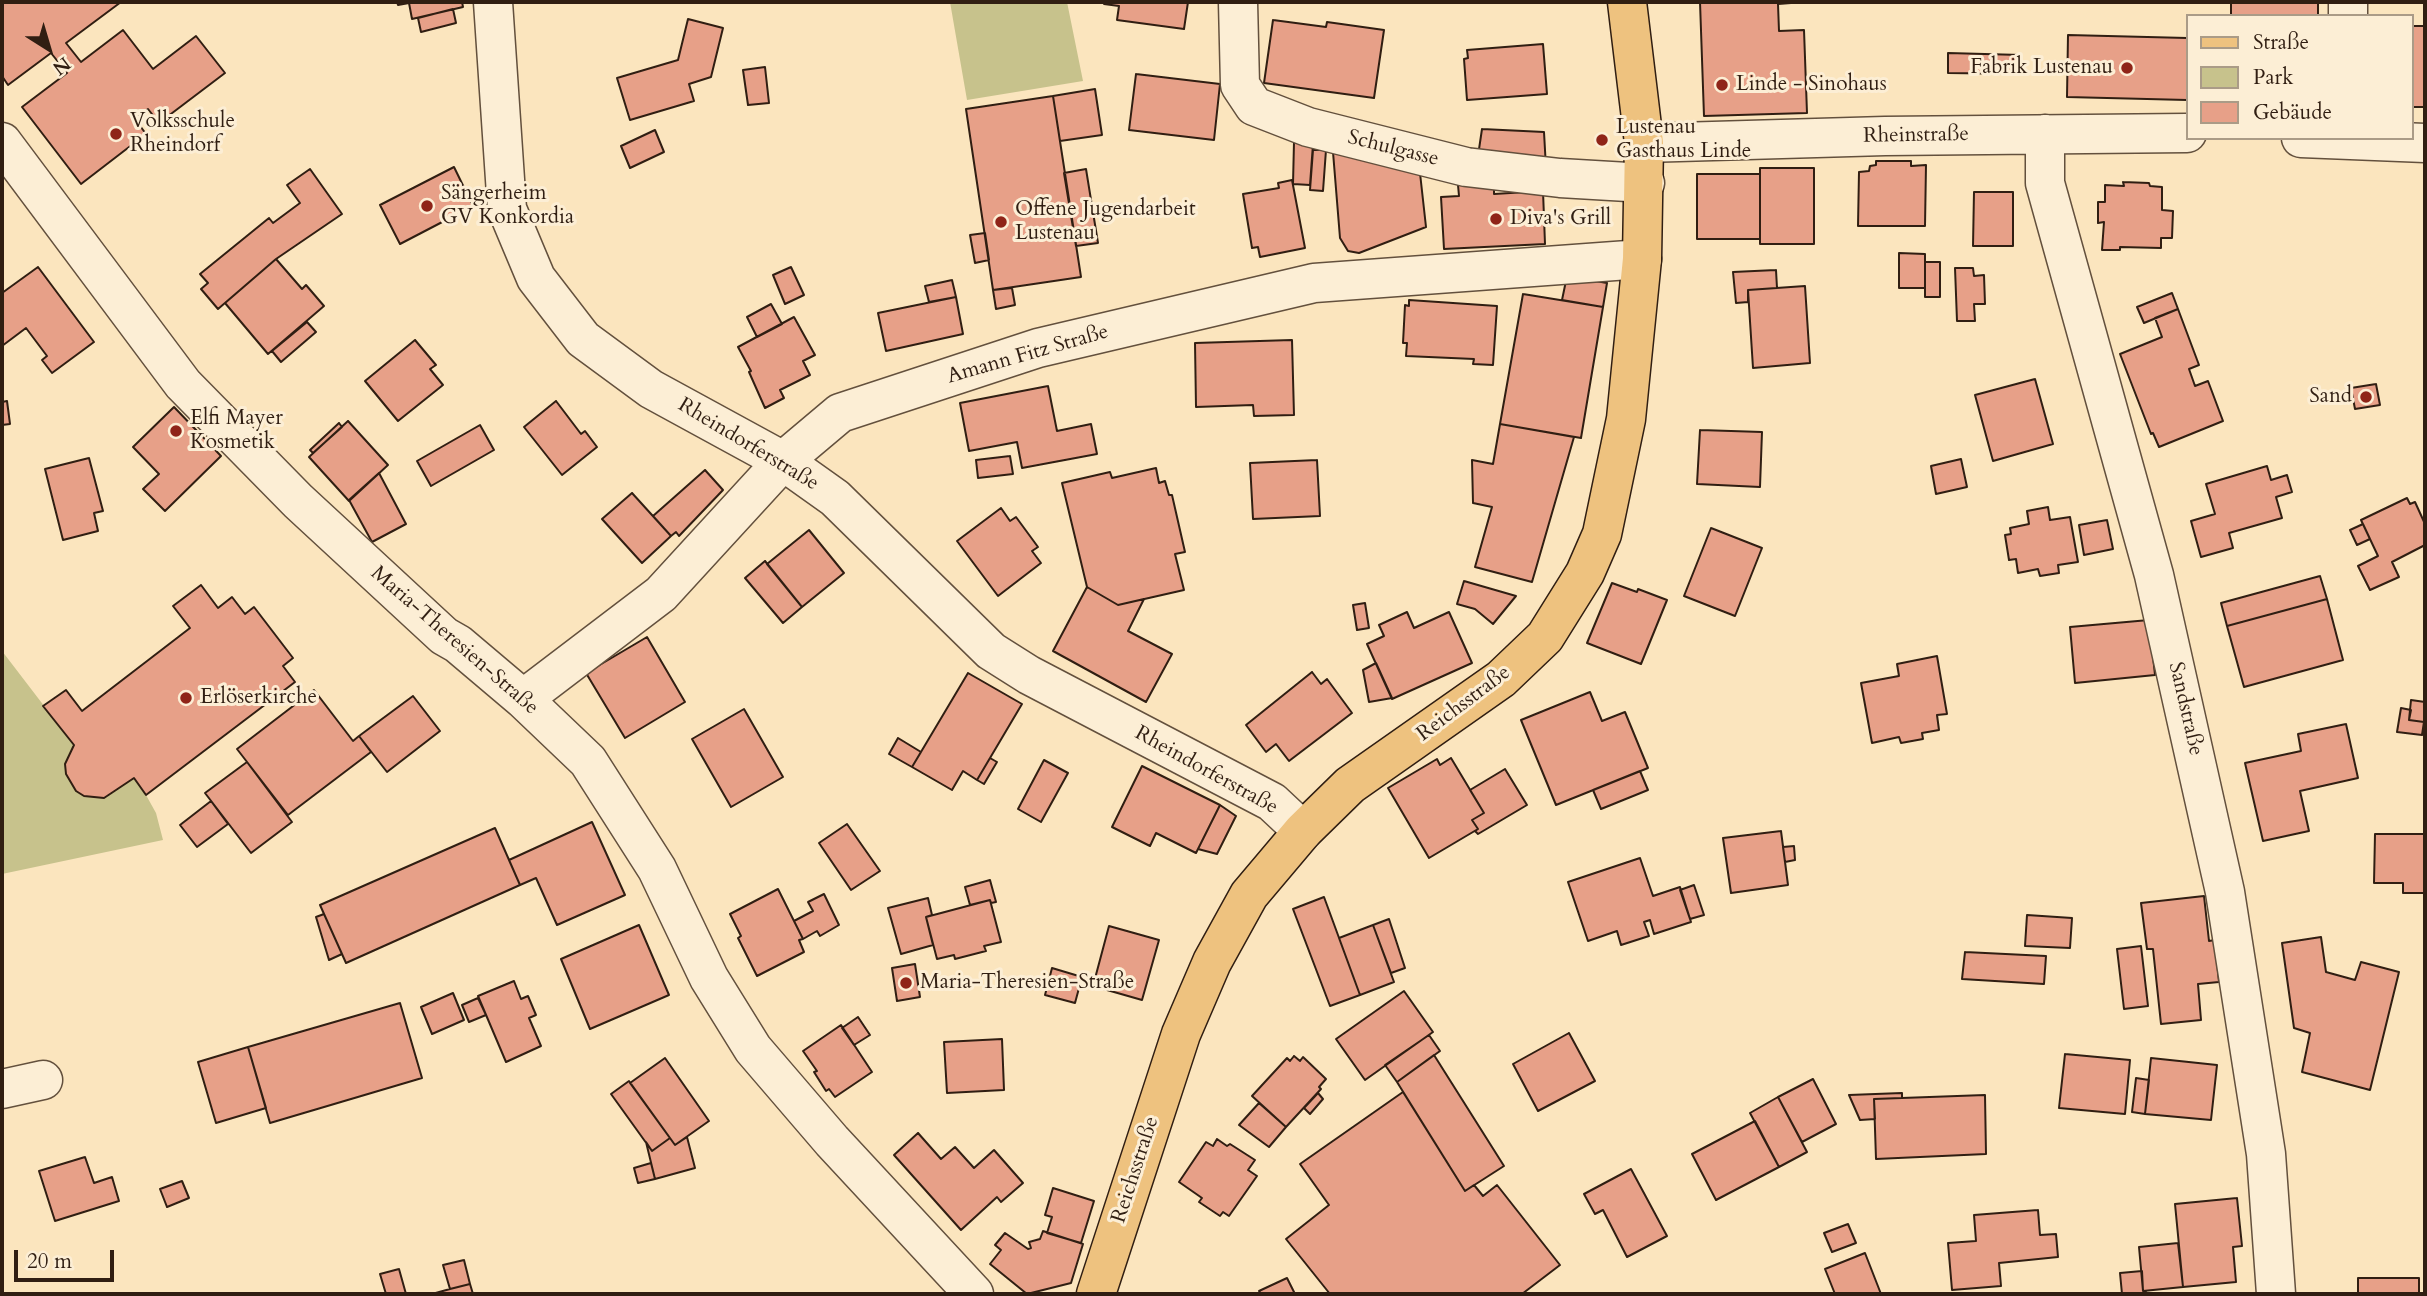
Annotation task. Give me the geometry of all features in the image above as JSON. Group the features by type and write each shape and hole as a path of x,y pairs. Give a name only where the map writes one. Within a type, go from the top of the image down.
{"main road":[{"name":"Reichsstraße","path":"1096,1294 1181,1034 1212,961 1250,895 1303,831 1350,785 1501,679 1545,637 1585,573 1602,534 1626,419 1642,259 1644,143 1627,2"}],"street":[{"name":"Rheindorferstraße","path":"493,2 507,209 536,278 583,339 651,388 783,461 835,498 991,651 1029,675 1272,802 1303,831"},
{"name":"Schulgasse","path":"1238,2 1240,85 1254,106 1307,127 1466,167 1560,178 1645,183"},
{"name":"Rheinstraße","path":"1644,143 2186,133"},
{"name":"Sandstraße","path":"2045,134 2045,183 2154,575 2225,892 2266,1154 2276,1294"},
{"path":"2345,140 2425,143"},
{"name":"Maria-Theresien-Straße","path":"2,142 183,384 327,528 444,636 458,644 523,699 587,761 657,869 709,978 753,1049 832,1141 974,1294"},
{"name":"Amann Fitz Straße","path":"523,699 661,594 783,461 840,414 1038,348 1314,283 1642,259"},
{"path":"2,1089 43,1080"}],"green space":[{"path":"950,2 1067,2 1083,81 967,100"},
{"path":"2,651 74,745 65,764 66,774 76,791 84,796 104,798 134,778 156,813 163,840 2,874"}],"building":[{"name":"Volksschule Rheindorf","path":"2,2 121,2 66,43 81,62 123,30 153,69 196,36 225,73 159,123 148,109 135,119 146,134 81,184 22,107 67,73 51,53 8,85 2,76"},
{"path":"397,2 462,2 463,7 412,19 409,3 398,5"},
{"path":"1188,2 1184,29 1117,20 1119,6 1104,4"},
{"path":"1700,2 1804,2 1778,4 1779,31 1804,30 1807,113 1704,116"},
{"path":"2231,2 2318,2 2318,14 2231,14"},
{"path":"453,9 456,23 421,32 418,18"},
{"path":"688,19 723,28 711,77 689,84 694,101 630,120 617,78 678,60"},
{"path":"1273,20 1326,27 1327,22 1384,30 1374,98 1264,83"},
{"path":"2413,26 2425,26 2425,107 2413,107"},
{"name":"Fabrik Lustenau","path":"2068,35 2186,38 2186,100 2067,97"},
{"path":"1543,44 1547,94 1467,100 1464,59 1468,58 1467,50"},
{"path":"1948,53 2021,55 2020,74 1948,73"},
{"path":"765,67 769,103 748,105 743,70"},
{"path":"1136,74 1220,84 1214,140 1129,130"},
{"path":"1095,89 1102,135 1060,141 1053,96"},
{"path":"1053,96 1081,277 993,290 966,109"},
{"path":"1482,129 1544,132 1546,168 1478,156"},
{"path":"655,130 664,152 630,168 621,146"},
{"path":"1294,142 1313,144 1310,185 1293,184"},
{"path":"1313,150 1326,150 1323,191 1310,190"},
{"path":"1333,152 1420,173 1426,227 1359,253 1348,251 1340,238"},
{"path":"1876,161 1911,161 1911,166 1926,165 1925,226 1858,226 1859,172 1869,171 1870,166 1876,165"},
{"name":"Sängerheim GV Konkordia","path":"454,167 473,206 400,244 380,205"},
{"path":"1760,168 1814,168 1814,244 1760,244"},
{"path":"310,169 342,214 276,259 218,309 201,289 208,283 200,274 269,218 273,223 300,203 287,185"},
{"path":"1086,169 1098,243 1076,246 1064,173"},
{"path":"1697,174 1760,174 1760,239 1697,239"},
{"path":"1292,180 1305,248 1260,257 1258,247 1252,248 1243,194 1279,188 1278,183"},
{"path":"2123,182 2149,183 2150,186 2162,187 2162,210 2173,211 2172,238 2161,238 2161,248 2120,247 2120,250 2102,250 2104,222 2098,223 2098,202 2105,202 2105,185 2124,186"},
{"path":"1494,183 1494,194 1543,191 1545,244 1444,249 1441,197 1459,196 1458,185"},
{"path":"1974,192 2013,192 2013,246 1973,246"},
{"path":"985,233 989,260 975,263 970,235"},
{"path":"1899,253 1925,254 1925,288 1899,288"},
{"path":"276,259 302,289 306,285 324,306 268,354 225,303"},
{"path":"1925,262 1940,262 1940,297 1925,297"},
{"path":"38,267 94,342 52,373 42,360 47,356 26,328 2,346 2,293"},
{"path":"791,267 804,295 785,304 773,275"},
{"path":"1955,268 1973,268 1974,276 1984,275 1985,304 1974,304 1975,321 1957,321"},
{"path":"1776,270 1777,288 1748,290 1748,302 1736,303 1733,272"},
{"path":"1567,276 1607,283 1603,307 1562,300"},
{"path":"952,280 956,297 929,302 925,286"},
{"path":"1805,286 1810,363 1753,368 1748,290"},
{"path":"1012,288 1015,305 996,309 993,290"},
{"path":"2172,293 2178,309 2144,323 2137,307"},
{"path":"1523,294 1603,307 1581,438 1500,424"},
{"path":"956,297 963,334 886,351 878,313"},
{"path":"1409,300 1497,306 1493,365 1473,364 1474,359 1406,356 1407,343 1403,343 1405,305 1409,306"},
{"path":"771,304 782,324 757,337 747,317"},
{"path":"2178,309 2199,365 2189,369 2195,386 2208,381 2223,421 2159,447 2153,433 2151,434 2120,354 2162,337 2155,318"},
{"path":"794,317 815,355 803,361 810,375 780,390 784,398 765,408 749,372 751,371 738,347"},
{"path":"307,322 316,332 281,362 272,351"},
{"path":"415,340 436,365 430,369 443,385 398,421 365,381"},
{"path":"1292,340 1294,415 1254,416 1253,405 1196,407 1195,343"},
{"path":"2035,379 2053,444 1993,461 1975,395"},
{"name":"Sand","path":"2376,384 2380,405 2355,409 2351,388"},
{"path":"1048,386 1057,431 1091,424 1097,454 1022,468 1017,442 969,451 960,403"},
{"path":"7,401 10,424 2,425 2,402"},
{"path":"556,401 581,434 585,431 597,447 562,475 524,427"},
{"path":"174,407 221,456 165,511 143,489 159,474 133,447"},
{"path":"348,421 388,465 349,501 309,457"},
{"path":"339,423 342,427 313,453 310,450"},
{"path":"1500,424 1574,437 1532,582 1475,567 1492,507 1473,503 1472,460 1493,464"},
{"path":"480,425 494,450 431,486 417,461"},
{"path":"1700,430 1762,432 1760,487 1697,484"},
{"path":"1010,456 1013,474 978,478 976,460"},
{"path":"89,458 103,511 94,513 98,531 63,540 45,469"},
{"path":"1961,459 1967,487 1936,494 1931,466"},
{"path":"1317,460 1320,516 1253,519 1250,463"},
{"path":"2267,466 2271,480 2287,475 2292,492 2276,497 2282,518 2229,533 2233,548 2201,557 2191,521 2215,514 2206,484"},
{"path":"1156,468 1159,483 1165,481 1169,495 1172,495 1185,552 1175,554 1184,590 1118,605 1087,587 1062,483 1110,472 1112,478"},
{"path":"705,470 723,490 679,536 676,532 671,536 653,516"},
{"path":"379,473 406,524 372,542 349,500"},
{"path":"632,493 671,536 642,563 602,519"},
{"path":"2407,498 2410,504 2415,502 2425,524 2425,545 2392,562 2399,577 2370,590 2358,566 2378,556 2361,520"},
{"path":"2048,507 2050,520 2070,517 2078,562 2058,565 2059,573 2040,576 2038,569 2018,573 2016,559 2009,560 2005,535 2011,534 2010,528 2029,524 2027,511"},
{"path":"1001,508 1010,521 1016,517 1038,547 1032,551 1041,563 998,596 957,541"},
{"path":"2107,520 2113,549 2084,555 2079,525"},
{"path":"2363,524 2370,539 2357,545 2350,530"},
{"path":"1711,528 1762,548 1735,616 1684,596"},
{"path":"809,530 844,573 802,607 767,564"},
{"path":"765,561 802,607 783,623 745,578"},
{"path":"2320,576 2327,599 2227,626 2221,603"},
{"path":"1464,581 1516,596 1493,624 1475,609 1457,604"},
{"path":"1612,583 1667,600 1641,664 1587,643"},
{"name":"Erlöserkirche","path":"201,585 218,608 232,597 245,614 254,607 293,658 283,666 295,682 146,795 134,778 104,798 84,796 76,791 66,774 65,764 74,745 43,706 66,690 82,711 190,628 173,606"},
{"path":"1087,587 1118,605 1144,599 1128,631 1172,654 1146,702 1053,651"},
{"path":"2327,599 2343,660 2244,687 2227,626"},
{"path":"1365,603 1369,628 1357,630 1353,605"},
{"path":"1407,612 1414,628 1449,612 1472,663 1392,699 1367,644 1384,636 1379,625"},
{"path":"2149,620 2155,675 2075,683 2070,627"},
{"path":"647,637 685,702 625,738 586,673"},
{"path":"1937,656 1947,714 1937,715 1939,730 1922,733 1923,739 1901,743 1899,737 1872,743 1861,683 1899,676 1897,664"},
{"path":"1376,663 1392,698 1369,702 1363,670"},
{"path":"1312,672 1321,684 1327,679 1352,713 1289,761 1276,744 1266,752 1246,725"},
{"path":"968,673 1022,704 977,780 963,771 952,790 912,767"},
{"path":"314,690 353,741 359,736 371,752 288,815 237,749"},
{"path":"1590,692 1602,721 1625,712 1648,768 1556,805 1521,720"},
{"path":"413,696 440,731 387,772 359,736"},
{"path":"2411,700 2425,702 2424,722 2409,720"},
{"path":"2401,708 2411,710 2409,720 2424,722 2422,735 2397,732"},
{"path":"744,709 783,777 731,807 692,739"},
{"path":"2346,724 2358,778 2300,791 2309,831 2263,841 2245,763 2301,751 2298,734"},
{"path":"898,738 921,752 912,767 889,754"},
{"path":"990,758 997,762 984,784 977,780"},
{"path":"1451,758 1484,813 1472,820 1478,829 1429,858 1388,788 1437,759 1440,765"},
{"path":"1044,760 1068,773 1041,822 1018,809"},
{"path":"247,762 292,822 251,853 205,793"},
{"path":"1142,766 1220,805 1196,853 1156,833 1150,846 1112,827"},
{"path":"1505,769 1527,805 1478,834 1472,820 1484,813 1470,790"},
{"path":"1640,771 1648,790 1601,809 1593,790"},
{"path":"211,801 228,824 197,847 180,825"},
{"path":"1220,805 1236,816 1217,854 1198,849"},
{"path":"592,822 625,895 557,925 536,878 520,885 509,860"},
{"path":"847,824 880,871 851,890 819,843"},
{"path":"495,828 520,885 346,963 320,905"},
{"path":"1781,831 1788,885 1731,893 1723,838"},
{"path":"2375,834 2425,834 2425,893 2403,893 2403,883 2374,883"},
{"path":"1794,846 1795,860 1785,862 1783,847"},
{"path":"1640,858 1653,896 1680,887 1691,922 1654,934 1650,920 1644,922 1649,936 1621,945 1617,931 1588,941 1568,882"},
{"path":"990,880 996,902 991,903 990,900 970,905 965,887"},
{"path":"1694,885 1704,915 1690,919 1680,890"},
{"path":"778,889 803,939 799,940 804,952 757,976 738,938 741,936 730,914"},
{"path":"824,894 839,925 820,936 817,931 803,939 794,921 813,911 808,902"},
{"path":"2204,896 2209,941 2215,940 2219,982 2198,984 2201,1020 2161,1024 2153,949 2147,949 2141,903"},
{"path":"1324,897 1360,995 1330,1006 1293,909"},
{"path":"928,898 932,915 926,917 933,945 901,954 888,908"},
{"path":"990,900 1001,942 984,946 986,951 955,959 954,955 937,959 926,917"},
{"path":"324,914 342,954 329,960 316,917"},
{"path":"2027,915 2072,918 2070,948 2025,946"},
{"path":"1389,919 1405,968 1391,973 1373,925"},
{"path":"639,925 669,995 590,1029 561,959"},
{"path":"1373,925 1394,982 1360,995 1339,938"},
{"path":"1109,926 1159,940 1142,1000 1093,986"},
{"path":"2321,937 2326,972 2355,980 2361,962 2399,972 2370,1090 2302,1072 2310,1033 2294,1028 2282,943"},
{"path":"2141,946 2148,1006 2124,1009 2117,949"},
{"path":"1965,952 2046,956 2044,984 1962,979"},
{"name":"Maria-Theresien-Straße","path":"915,964 920,997 897,1001 892,968"},
{"path":"1052,968 1082,977 1075,1003 1045,995"},
{"path":"514,981 521,999 528,996 536,1015 529,1018 541,1046 506,1062 478,996"},
{"path":"1404,991 1433,1032 1365,1080 1336,1039"},
{"path":"453,993 464,1020 432,1034 421,1007"},
{"path":"478,998 486,1015 469,1022 462,1005"},
{"path":"400,1003 422,1078 270,1123 248,1047"},
{"path":"858,1017 870,1035 854,1045 842,1028"},
{"path":"841,1025 872,1072 835,1097 829,1089 826,1091 814,1072 817,1071 803,1051"},
{"path":"1569,1033 1595,1081 1538,1111 1513,1064"},
{"path":"1429,1035 1440,1051 1397,1082 1385,1065"},
{"path":"1002,1039 1004,1090 947,1093 944,1042"},
{"path":"248,1047 266,1108 216,1123 198,1062"},
{"path":"2065,1054 2130,1060 2125,1114 2059,1108"},
{"path":"1434,1055 1504,1166 1465,1191 1397,1082"},
{"path":"1294,1056 1300,1061 1303,1057 1326,1079 1319,1087 1321,1089 1286,1127 1252,1096 1287,1058 1290,1061"},
{"path":"665,1058 709,1121 675,1145 630,1083"},
{"path":"2151,1058 2217,1065 2211,1120 2145,1114"},
{"path":"2136,1078 2149,1080 2145,1114 2132,1112"},
{"path":"1813,1079 1836,1124 1802,1142 1778,1097"},
{"path":"629,1081 670,1138 652,1151 611,1094"},
{"path":"1403,1092 1465,1191 1474,1185 1483,1196 1497,1185 1560,1265 1522,1294 1330,1294 1286,1239 1329,1205 1300,1164"},
{"path":"1318,1093 1323,1099 1310,1114 1304,1108"},
{"path":"1902,1093 1902,1098 1874,1099 1875,1119 1860,1120 1849,1095"},
{"path":"1985,1095 1986,1154 1876,1159 1874,1099"},
{"path":"1778,1097 1807,1152 1779,1167 1750,1113"},
{"path":"1259,1103 1286,1127 1269,1147 1239,1125"},
{"path":"1755,1121 1779,1167 1716,1200 1692,1154"},
{"path":"918,1133 941,1159 955,1147 974,1168 994,1150 1023,1183 1001,1202 997,1197 961,1230 894,1155"},
{"path":"687,1137 695,1168 655,1179 646,1142 652,1151 670,1138 675,1145"},
{"path":"1217,1139 1255,1160 1248,1170 1257,1176 1229,1216 1223,1212 1220,1216 1199,1202 1202,1198 1179,1182 1206,1142 1213,1146"},
{"path":"85,1157 94,1183 112,1177 119,1201 55,1221 39,1171"},
{"path":"651,1163 655,1179 638,1183 634,1168"},
{"path":"1631,1169 1667,1236 1627,1257 1603,1210 1595,1214 1584,1194"},
{"path":"182,1181 189,1198 167,1207 160,1189"},
{"path":"1053,1188 1094,1201 1081,1243 1047,1233 1052,1217 1045,1215"},
{"path":"2237,1198 2242,1246 2233,1247 2236,1282 2183,1287 2175,1204"},
{"path":"2038,1210 2040,1235 2056,1234 2058,1257 1999,1263 2001,1286 1952,1290 1948,1243 1976,1241 1974,1215"},
{"path":"1848,1224 1856,1243 1832,1252 1824,1233"},
{"path":"1043,1231 1083,1244 1071,1283 1027,1294 990,1264 1001,1250 995,1245 1005,1233 1028,1249 1031,1248 1029,1242 1040,1239"},
{"path":"2178,1243 2183,1287 2143,1291 2139,1247"},
{"path":"1865,1253 1881,1294 1835,1294 1825,1269"},
{"path":"464,1260 470,1284 450,1289 443,1265"},
{"path":"399,1269 406,1294 386,1294 380,1274"},
{"path":"2142,1271 2143,1291 2146,1291 2146,1294 2122,1294 2120,1273"},
{"path":"1287,1278 1295,1294 1261,1294 1259,1291"},
{"path":"2358,1278 2419,1278 2419,1294 2358,1294"},
{"path":"470,1284 473,1294 432,1294 450,1289"}],"place":[{"name":"Fabrik Lustenau","path":"2127,68"},
{"name":"Linde - Sinohaus","path":"1722,85"},
{"name":"Volksschule Rheindorf","path":"116,134"},
{"name":"Lustenau Gasthaus Linde","path":"1602,140"},
{"name":"Sängerheim GV Konkordia","path":"427,206"},
{"name":"Diva's Grill","path":"1496,219"},
{"name":"Offene Jugendarbeit Lustenau","path":"1001,222"},
{"name":"Sand","path":"2366,397"},
{"name":"Elfi Mayer Kosmetik","path":"176,431"},
{"name":"Erlöserkirche","path":"186,698"},
{"name":"Maria-Theresien-Straße","path":"906,983"}]}
